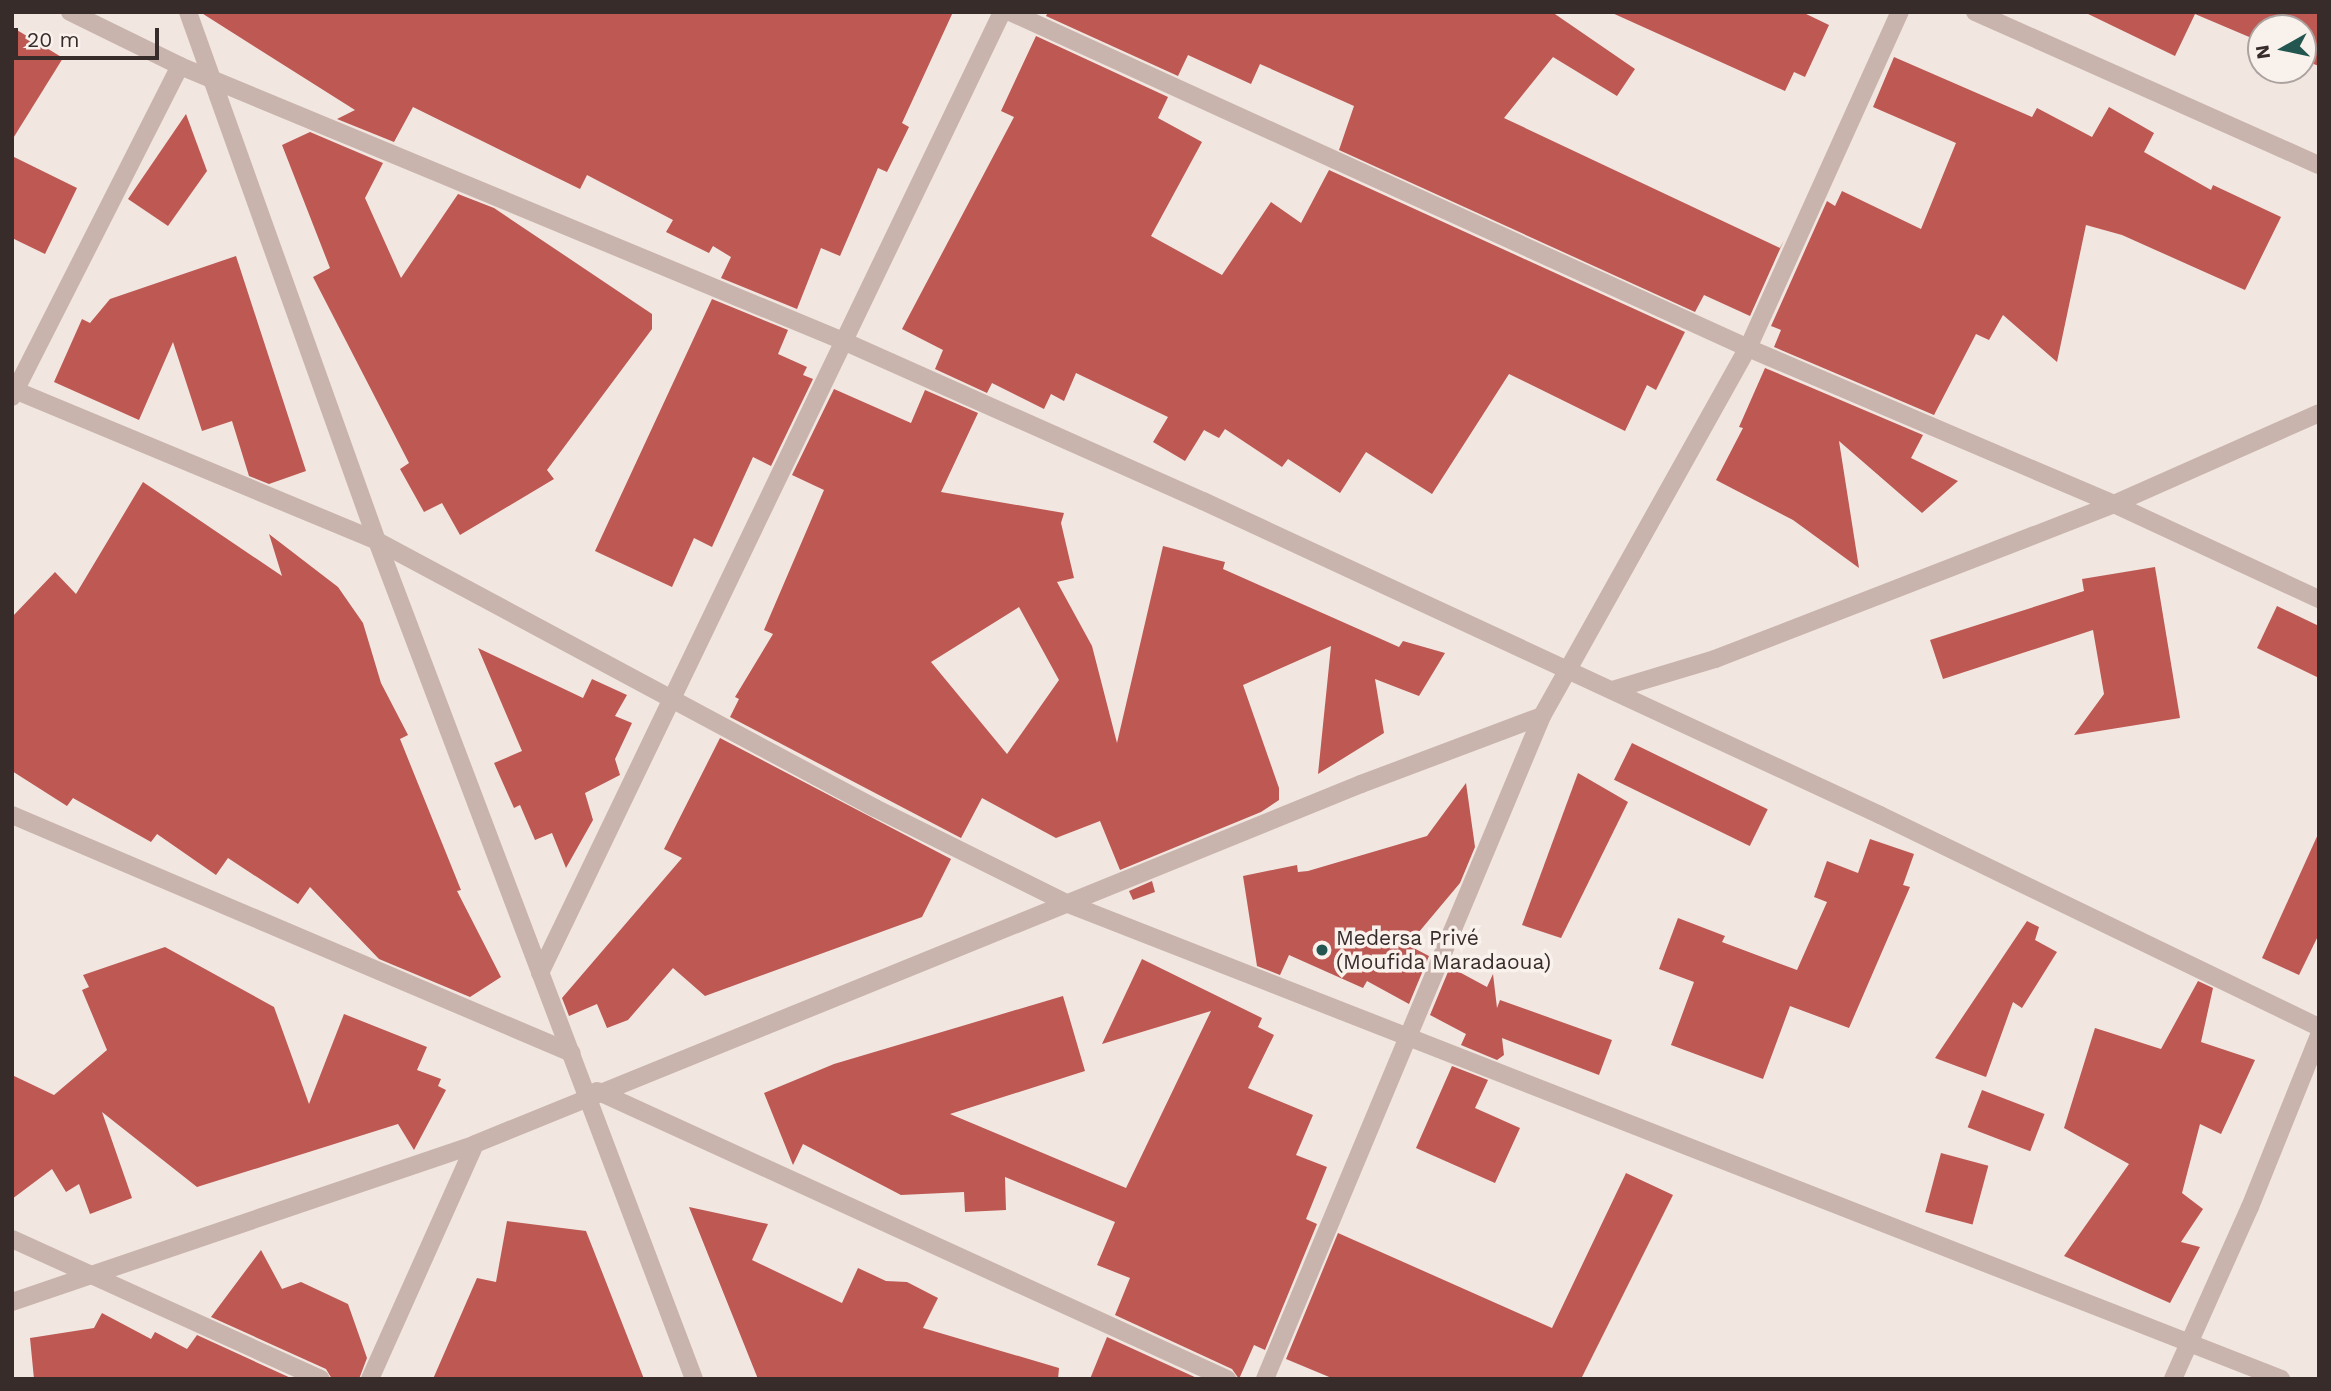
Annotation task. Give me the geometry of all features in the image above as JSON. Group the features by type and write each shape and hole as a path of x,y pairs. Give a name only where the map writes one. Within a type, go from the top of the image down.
{"street":[{"path":"69,12 180,66 213,76 841,340 1203,501 1568,673 1612,690 2319,1027"},
{"path":"188,12 377,541 540,973 572,1053 593,1093 694,1379"},
{"path":"540,973 673,702 841,340 1002,12"},
{"path":"1010,12 1748,348 2114,504 2319,599"},
{"path":"1265,1379 1542,716 1748,348 1900,12"},
{"path":"1975,12 2319,165"},
{"path":"180,66 13,392 377,541 673,702 1066,903 2281,1379"},
{"path":"1612,690 1715,659 2114,504 2319,412"},
{"path":"12,1302 475,1144 593,1093 1066,903 1542,716"},
{"path":"12,815 572,1053"},
{"path":"2173,1379 2319,1035"},
{"path":"593,1093 1227,1379"},
{"path":"370,1379 475,1144"},
{"path":"12,1239 321,1379"}],"building":[{"path":"200,12 953,12 902,123 909,127 887,172 878,168 840,256 821,248 797,309 721,278 731,257 713,246 709,253 666,232 673,220 587,175 580,189 413,107 394,142 337,119 355,110"},
{"path":"1048,12 1552,12 1635,69 1617,96 1553,57 1504,118 1780,248 1784,240 1750,316 1704,295 1695,312 1339,150 1354,106 1260,64 1251,84 1188,55 1178,76 1046,16"},
{"path":"1610,12 1802,12 1829,25 1805,77 1794,72 1785,91"},
{"path":"2084,12 2319,12 2319,66 2317,14 2247,14 2247,36 2195,14 2175,56"},
{"path":"12,27 63,58 12,140"},
{"path":"1036,36 1168,97 1158,118 1202,142 1151,236 1222,275 1271,202 1301,223 1329,170 1685,332 1656,390 1647,385 1625,431 1509,374 1432,494 1366,452 1340,493 1288,459 1282,467 1225,429 1219,438 1204,430 1185,461 1153,442 1168,417 1076,373 1064,401 1051,394 1044,409 992,383 987,393 935,369 943,350 902,329 1014,117 1001,111"},
{"path":"1894,57 2032,117 2037,108 2092,137 2109,107 2154,133 2144,152 2211,190 2213,185 2281,217 2245,290 2122,235 2086,225 2057,362 2003,315 1989,340 1976,334 1934,415 1774,347 1781,330 1771,326 1827,201 1835,206 1842,191 1921,229 1956,143 1873,107"},
{"path":"186,114 207,171 168,226 128,199"},
{"path":"310,132 383,163 365,198 401,278 458,194 494,208 652,314 652,329 547,470 554,479 460,535 442,503 424,512 400,469 409,463 313,277 330,268 282,145"},
{"path":"12,156 77,188 45,254 12,238"},
{"path":"236,256 306,471 269,484 249,476 232,421 202,431 173,342 139,420 54,382 82,319 90,323 110,299"},
{"path":"712,299 788,330 778,354 807,367 803,375 813,379 771,466 753,457 712,547 694,538 672,587 595,551"},
{"path":"1765,368 1923,435 1911,458 1958,481 1922,513 1839,441 1859,568 1793,520 1716,480 1743,428 1739,427"},
{"path":"834,389 911,423 925,390 978,413 941,492 1064,513 1061,523 1074,578 1057,582 1092,646 1117,743 1163,546 1225,562 1223,569 1399,647 1403,641 1445,653 1419,696 1375,679 1384,733 1318,774 1331,646 1243,685 1279,788 1279,800 1261,812 1120,870 1100,821 1056,838 982,798 961,838 730,717 739,699 735,697 773,634 764,630 824,490 792,475","holes":["1019,607 1059,680 1007,754 931,662"]},
{"path":"143,482 282,576 269,534 338,587 363,623 381,683 408,735 400,739 461,890 457,891 501,977 470,997 379,959 310,887 298,904 228,858 216,875 157,834 151,842 73,798 67,806 12,771 12,617 55,572 76,594"},
{"path":"2155,567 2180,718 2074,735 2104,694 2093,630 1943,679 1930,640 2084,591 2082,579"},
{"path":"2277,606 2319,626 2319,678 2257,648"},
{"path":"478,648 583,698 592,679 627,695 615,716 632,723 615,759 620,775 585,793 593,820 566,868 552,833 535,840 520,805 514,808 494,763 522,751"},
{"path":"720,738 951,859 922,917 705,996 673,968 628,1020 607,1028 597,1004 569,1016 562,998 682,858 664,849"},
{"path":"1632,743 1768,809 1750,846 1614,780"},
{"path":"1578,773 1628,802 1561,938 1522,925"},
{"path":"1466,783 1475,847 1460,883 1408,945 1429,956 1409,1004 1367,981 1363,988 1289,955 1280,975 1257,966 1243,876 1297,865 1298,872 1308,871 1427,836"},
{"path":"2319,832 2319,934 2299,975 2262,958"},
{"path":"1870,839 1914,854 1903,885 1910,887 1849,1028 1790,1006 1763,1079 1671,1045 1694,982 1659,969 1678,918 1725,936 1722,942 1797,970 1827,902 1814,897 1827,861 1858,873"},
{"path":"1152,881 1155,892 1133,900 1129,891"},
{"path":"2027,921 2039,927 2035,940 2057,952 2022,1008 2013,1002 1986,1077 1935,1058"},
{"path":"165,947 274,1007 309,1104 344,1014 427,1047 417,1070 441,1079 438,1086 446,1090 414,1150 398,1124 197,1187 102,1112 132,1198 90,1214 79,1184 66,1192 52,1169 12,1199 12,1075 54,1095 107,1050 82,990 89,987 83,975"},
{"path":"1142,959 1262,1018 1258,1027 1274,1035 1248,1088 1313,1115 1296,1155 1327,1167 1306,1219 1317,1224 1265,1350 1254,1345 1239,1379 1232,1369 1115,1315 1130,1278 1097,1265 1115,1222 1005,1177 1006,1210 965,1212 964,1192 901,1195 803,1144 793,1165 764,1093 834,1064 1063,996 1085,1071 950,1114 1126,1188 1211,1011 1102,1044"},
{"path":"1450,967 1487,987 1493,974 1497,1008 1500,1000 1612,1040 1599,1075 1502,1038 1504,1055 1497,1060 1461,1045 1466,1034 1430,1015"},
{"path":"2198,981 2213,988 2201,1042 2255,1060 2221,1134 2200,1124 2182,1193 2203,1209 2181,1242 2200,1247 2170,1303 2064,1256 2129,1164 2064,1128 2095,1028 2161,1049"},
{"path":"1452,1066 1488,1080 1475,1108 1520,1128 1495,1183 1416,1148"},
{"path":"1982,1090 2045,1114 2030,1151 1968,1127"},
{"path":"1941,1153 1988,1166 1973,1225 1925,1212"},
{"path":"1626,1173 1673,1195 1581,1379 1334,1379 1286,1359 1338,1233 1552,1328"},
{"path":"689,1207 768,1224 752,1260 842,1303 858,1268 886,1281 907,1282 938,1298 923,1328 1059,1368 1058,1379 758,1379"},
{"path":"507,1221 586,1231 644,1379 433,1379 477,1278 496,1282"},
{"path":"261,1250 282,1289 301,1282 348,1304 367,1358 359,1379 332,1379 326,1369 211,1317"},
{"path":"102,1313 151,1339 155,1332 187,1349 197,1335 293,1379 34,1379 30,1338 94,1328"},
{"path":"1107,1337 1199,1379 1090,1379"}],"place":[{"name":"Medersa Privé (Moufida Maradaoua)","path":"1322,950"}]}
